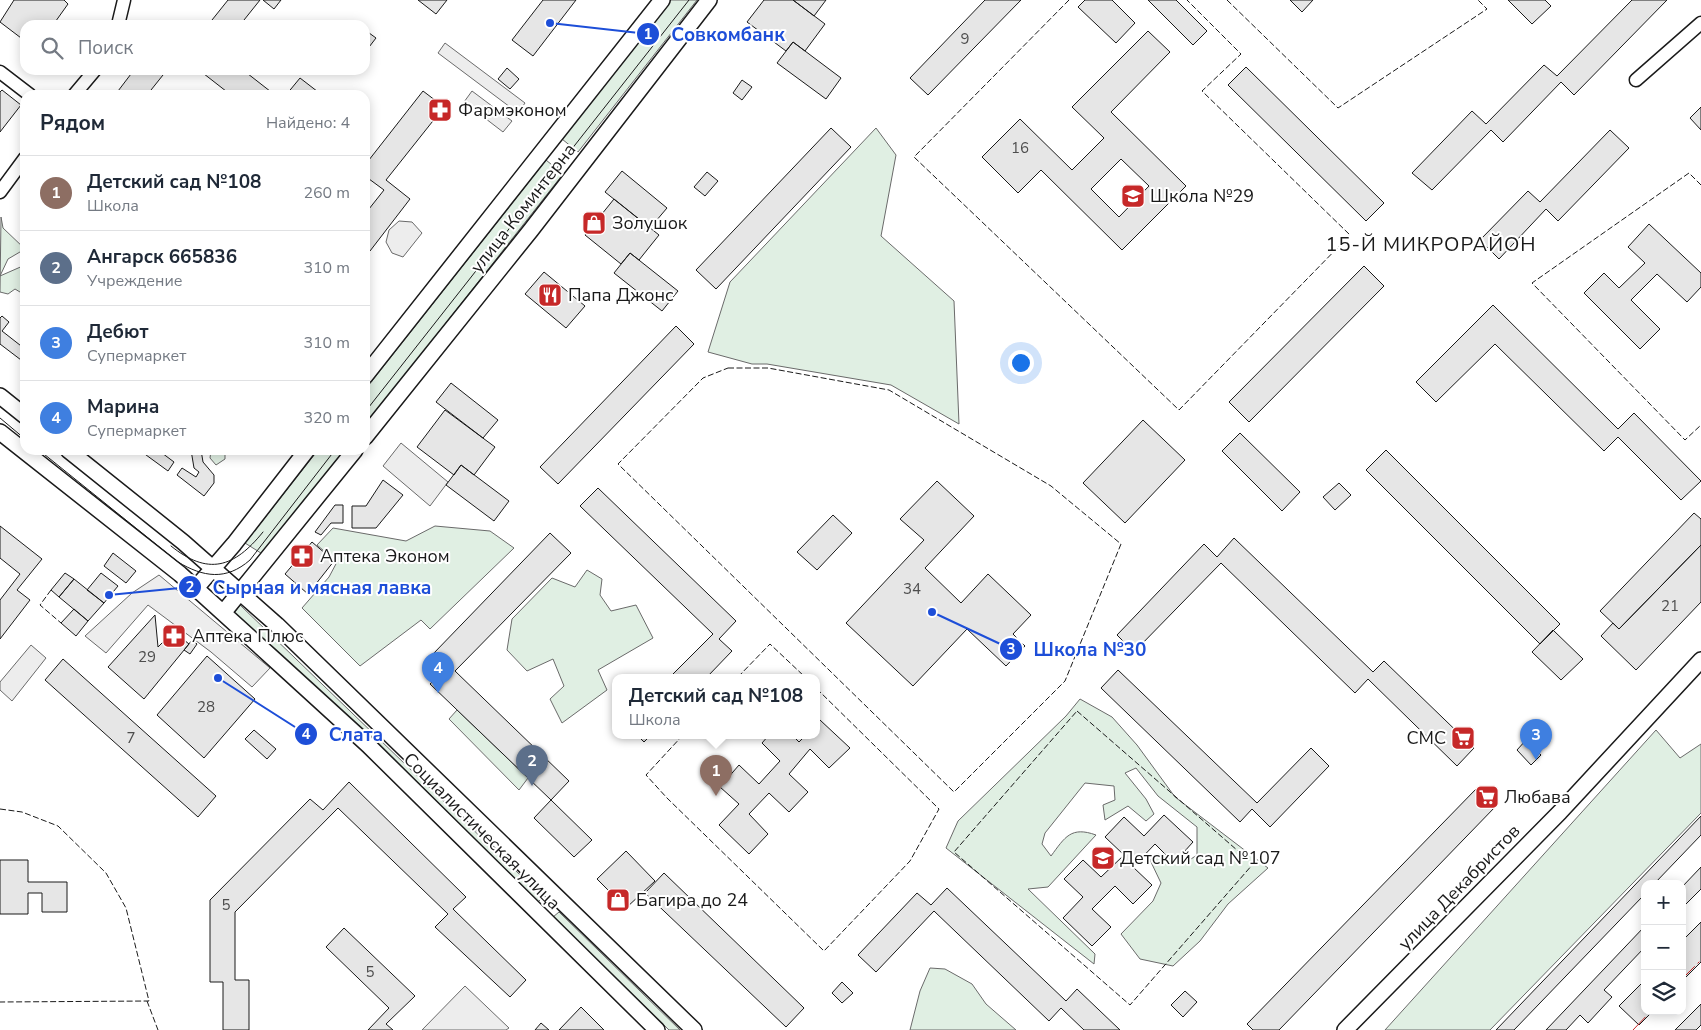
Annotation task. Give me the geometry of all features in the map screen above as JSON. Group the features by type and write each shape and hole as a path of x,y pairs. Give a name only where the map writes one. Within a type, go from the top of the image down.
{"street":[{"path":"119,20 124,0"},
{"name":"улица Коминтерна","path":"370,370 662,0"},
{"name":"улица Коминтерна","path":"370,431 531,230 709,0"},
{"path":"1636,80 1701,23"},
{"path":"0,72 23,90"},
{"path":"78,90 91,75"},
{"path":"0,192 20,165"},
{"path":"0,396 20,412"},
{"name":"Социалистическая улица","path":"0,432 20,448"},
{"name":"Социалистическая улица","path":"29,455 196,588 368,745 657,1030"},
{"name":"Социалистическая улица","path":"74,455 241,592 357,701 694,1030"},
{"path":"196,588 214,568 302,455"},
{"path":"223,613 351,455"},
{"name":"улица Декабристов","path":"1345,1030 1560,812 1701,660"}],"green space":[{"path":"671,0 697,0 578,152 562,139"},
{"path":"876,128 896,155 881,236 954,301 959,424 891,385 767,364 752,364 708,352 730,282"},
{"path":"546,160 563,174 370,420 370,384"},
{"path":"1,217 3,228 20,244 20,252 8,259 0,276"},
{"path":"20,267 20,292 15,289 8,294 0,292 0,276"},
{"path":"210,455 225,455 225,459 216,465 210,458"},
{"path":"314,455 342,455 264,555 245,543"},
{"path":"435,526 490,531 514,548 430,629 421,620 360,666 302,608 329,577 337,562 317,545 333,528 406,541"},
{"path":"587,570 602,579 600,595 611,611 636,605 653,638 598,670 607,690 562,723 550,699 564,686 553,659 527,671 507,650 512,619 552,578 575,587"},
{"path":"240,605 543,897 538,902 232,616"},
{"path":"1080,699 1112,717 1137,745 1175,797 1268,868 1228,904 1200,941 1173,966 1140,959 1121,934 1153,901 1161,883 1150,860 1158,854 1182,865 1197,855 1197,827 1158,796 1136,768 1125,773 1146,799 1154,814 1146,821 1128,806 1105,820 1103,805 1115,800 1114,786 1085,783 1045,833 1042,844 1051,856 1060,843 1069,835 1080,832 1096,835 1048,887 1028,889 1095,954 1094,964 946,848 958,821 1066,716"},
{"path":"457,710 528,778 519,790 449,719"},
{"path":"1656,730 1680,758 1701,744 1701,813 1490,1030 1385,1030"},
{"path":"559,912 680,1030 669,1030 553,917"},
{"path":"930,968 945,969 972,984 986,1004 1016,1030 910,1030 920,991"}],"shaded area":[{"path":"445,43 525,103 518,113 438,53"},
{"path":"472,91 512,121 503,132 464,102"},
{"path":"399,221 412,222 422,233 403,257 392,253 386,242 389,230"},
{"path":"401,443 448,482 430,506 383,466"},
{"path":"159,575 270,668 252,687 211,652 148,605 106,653 85,636 132,593"},
{"path":"31,645 46,658 12,701 0,690 0,682"},
{"path":"465,986 509,1028 506,1030 422,1030"}],"building":[{"path":"14,0 64,0 68,4 57,20 20,20 20,37 0,22"},
{"path":"228,0 260,0 244,20 212,20"},
{"path":"263,0 281,0 274,9"},
{"path":"418,0 447,0 436,14"},
{"path":"543,0 576,0 533,56 512,40"},
{"path":"764,0 793,0 825,24 805,51 793,42 786,51 747,22"},
{"path":"793,0 826,0 814,16"},
{"path":"985,0 1021,0 928,95 910,78"},
{"path":"1085,0 1112,0 1135,23 1116,43 1078,7"},
{"path":"1148,0 1176,0 1207,31 1193,45"},
{"path":"1290,0 1313,0 1302,12"},
{"path":"1508,0 1545,0 1551,6 1532,24"},
{"path":"1632,0 1667,0 1574,95 1561,82 1503,142 1491,130 1432,190 1412,173 1472,111 1486,124 1544,65 1557,76"},
{"path":"1148,31 1170,52 1111,112 1186,186 1122,250 1041,170 1018,193 982,157 1020,119 1072,170 1104,138 1072,107","holes":["1121,159 1149,186 1119,217 1091,189"]},
{"path":"370,34 376,38 370,46"},
{"path":"793,42 841,78 826,99 777,63"},
{"path":"1246,67 1384,203 1366,221 1228,85"},
{"path":"507,68 519,79 510,89 498,79"},
{"path":"130,75 163,75 151,90 119,90"},
{"path":"205,75 249,75 269,90 225,90"},
{"path":"300,78 316,90 290,90"},
{"path":"742,80 752,87 742,100 733,93"},
{"path":"2,90 20,104 20,106 0,132 0,92"},
{"path":"423,91 444,107 386,180 410,199 370,251 370,208 384,190 370,180 370,159"},
{"path":"1701,107 1701,130 1690,118"},
{"path":"831,128 851,147 716,289 696,270"},
{"path":"1610,130 1629,148 1558,221 1546,209 1499,259 1480,240 1528,191 1540,202"},
{"path":"622,171 667,208 650,228 605,192"},
{"path":"707,172 718,181 705,196 694,187"},
{"path":"614,199 659,235 639,260 630,253 621,264 585,235"},
{"path":"1649,224 1701,273 1701,287 1687,302 1657,274 1631,300 1660,329 1640,349 1584,293 1604,273 1619,288 1645,263 1628,247"},
{"path":"630,253 678,291 662,311 614,273"},
{"path":"1364,266 1384,286 1249,422 1229,402"},
{"path":"544,272 585,306 566,328 525,294"},
{"path":"1493,305 1618,429 1634,413 1701,481 1681,500 1618,437 1604,451 1495,344 1436,402 1416,382"},
{"path":"2,316 9,322 2,331 20,345 20,359 0,344 0,318"},
{"path":"676,326 694,344 558,484 540,467"},
{"path":"451,383 498,420 483,438 436,402"},
{"path":"445,410 495,447 474,475 461,465 454,475 417,447"},
{"path":"1143,420 1185,460 1125,523 1083,483"},
{"path":"1240,433 1300,492 1282,511 1222,451"},
{"path":"1386,450 1560,624 1540,644 1366,470"},
{"path":"146,455 165,455 174,462 168,471"},
{"path":"192,455 202,455 203,462 214,475 214,483 204,496 177,475 182,468 196,477 199,472 194,468"},
{"path":"461,465 509,501 494,521 446,485"},
{"path":"383,480 403,495 376,528 352,528 352,506 366,506"},
{"path":"937,481 974,516 925,568 961,603 988,574 1031,615 1013,634 1025,646 1006,666 967,629 913,686 846,623 924,540 900,519"},
{"path":"1339,483 1351,495 1335,510 1323,497"},
{"path":"598,488 736,621 719,639 732,651 710,674 673,674 713,634 580,506"},
{"path":"335,505 343,505 343,523 331,523 321,535 315,532"},
{"path":"1694,513 1701,519 1701,545 1619,629 1600,611"},
{"path":"833,515 852,533 817,570 797,552"},
{"path":"0,526 42,559 17,590 30,600 0,639 0,600 20,574 0,558"},
{"path":"550,533 571,553 455,671 569,781 551,800 430,684 447,667 433,654"},
{"path":"1234,538 1373,672 1384,661 1474,748 1457,766 1368,679 1355,693 1221,563 1134,652 1117,635 1204,544 1217,557"},
{"path":"312,542 334,561 308,594 285,574"},
{"path":"1701,545 1701,602 1636,670 1601,636 1613,623 1619,629"},
{"path":"113,553 136,571 126,583 104,566"},
{"path":"65,573 74,579 59,597 51,590"},
{"path":"101,573 118,586 104,603 87,590"},
{"path":"74,579 104,603 88,621 59,597"},
{"path":"74,609 88,621 76,636 61,623"},
{"path":"155,615 158,647 170,635 178,635 189,644 144,699 108,667"},
{"path":"1553,630 1583,659 1561,680 1532,652"},
{"path":"192,640 197,644 190,654 184,650"},
{"path":"207,656 255,699 204,758 157,715"},
{"path":"63,659 216,796 198,817 45,680"},
{"path":"1118,670 1257,803 1311,748 1329,766 1270,827 1252,809 1240,822 1101,688"},
{"path":"820,720 850,748 829,768 810,749 789,774 808,792 789,812 769,793 749,814 768,834 749,854 719,825 739,804 720,787 739,765 759,784 780,761 762,743 766,739 796,739 799,742 802,739 820,739"},
{"path":"254,730 276,749 267,759 245,739"},
{"path":"1526,740 1541,755 1531,765 1517,750"},
{"path":"349,782 466,897 453,909 526,980 510,997 435,927 448,914 338,808 235,912 235,980 249,980 249,1030 223,1030 223,982 210,982 210,900 310,799 323,810"},
{"path":"1477,788 1496,806 1279,1030 1253,1030 1247,1024"},
{"path":"551,800 592,840 574,857 534,818"},
{"path":"1164,815 1193,842 1174,863 1155,844 1133,867 1152,885 1133,904 1115,886 1092,909 1111,927 1092,946 1063,918 1083,897 1064,879 1083,860 1101,877 1124,855 1105,837 1124,817 1144,836"},
{"path":"1701,816 1701,835 1658,880 1641,880 1641,898 1514,1030 1496,1030"},
{"path":"626,851 655,881 626,908 597,879"},
{"path":"0,860 28,860 28,882 67,882 67,912 42,912 42,893 28,893 28,914 0,914"},
{"path":"1701,867 1701,889 1686,904 1686,883"},
{"path":"664,873 804,1008 786,1027 645,893"},
{"path":"947,888 1066,1001 1077,989 1120,1030 1084,1030 1061,1008 1049,1021 934,911 876,972 858,955 917,893 931,905"},
{"path":"1701,922 1701,962 1686,977 1686,970 1686,937"},
{"path":"344,928 415,996 386,1024 393,1030 368,1030 389,1008 326,947"},
{"path":"1641,930 1641,951 1604,990 1612,997 1588,1023 1580,1015 1566,1030 1546,1030"},
{"path":"842,982 853,993 842,1003 832,993"},
{"path":"1641,984 1641,1015 1649,1015 1639,1025 1619,1006"},
{"path":"1185,991 1197,1002 1183,1017 1171,1005"},
{"path":"1701,1004 1701,1025 1696,1030 1675,1030"},
{"path":"581,1007 604,1030 559,1030"},
{"path":"541,1023 549,1030 535,1030"}],"tram line":[{"path":"370,406 689,0"},
{"path":"0,418 20,435"},
{"path":"45,455 178,562 196,571 214,574 232,571 250,560 331,455"},
{"path":"171,546 197,562 220,564 242,554 263,532"}],"fence":[{"path":"1069,0 914,157 1179,410 1350,235 1202,91 1241,54 1187,0"},
{"path":"1227,0 1338,108 1487,9 1478,0"},
{"path":"1701,185 1689,173 1532,283 1685,440 1701,425"},
{"path":"728,368 768,368 889,390 1051,486 1121,544 1065,681 954,792 618,464 703,378 728,368"},
{"path":"51,590 40,605 61,623"},
{"path":"741,674 770,644 802,674"},
{"path":"679,739 646,775 667,798 824,951 910,861 939,809 820,692"},
{"path":"1077,711 1253,864 1130,1005 954,852 1077,711"},
{"path":"0,809 22,812 58,826 106,873 126,908 149,1001 0,1002"},
{"path":"147,1001 158,1030"}],"power":[{"path":"1686,975 1701,960"},
{"path":"1633,1030 1647,1015"}],"place":[{"name":"Совкомбанк","path":"550,23"},
{"name":"Фармэконом","path":"440,110"},
{"name":"Школа №29","path":"1133,196"},
{"name":"Золушок","path":"594,223"},
{"name":"Папа Джонс","path":"550,295"},
{"name":"Аптека Эконом","path":"302,556"},
{"name":"Сырная и мясная лавка","path":"109,595"},
{"name":"Школа №30","path":"932,612"},
{"name":"Аптека Плюс","path":"174,636"},
{"name":"Слата","path":"218,678"},
{"name":"Марина","path":"438,693"},
{"name":"СМС","path":"1463,738"},
{"name":"Дебют","path":"1536,760"},
{"name":"Ангарск 665836","path":"532,786"},
{"name":"Детский сад №108","path":"716,796"},
{"name":"Любава","path":"1487,797"},
{"name":"Детский сад №107","path":"1103,858"},
{"name":"Багира до 24","path":"618,900"}],"district":[{"name":"15-Й МИКРОРАЙОН","path":"1431,244"}]}
